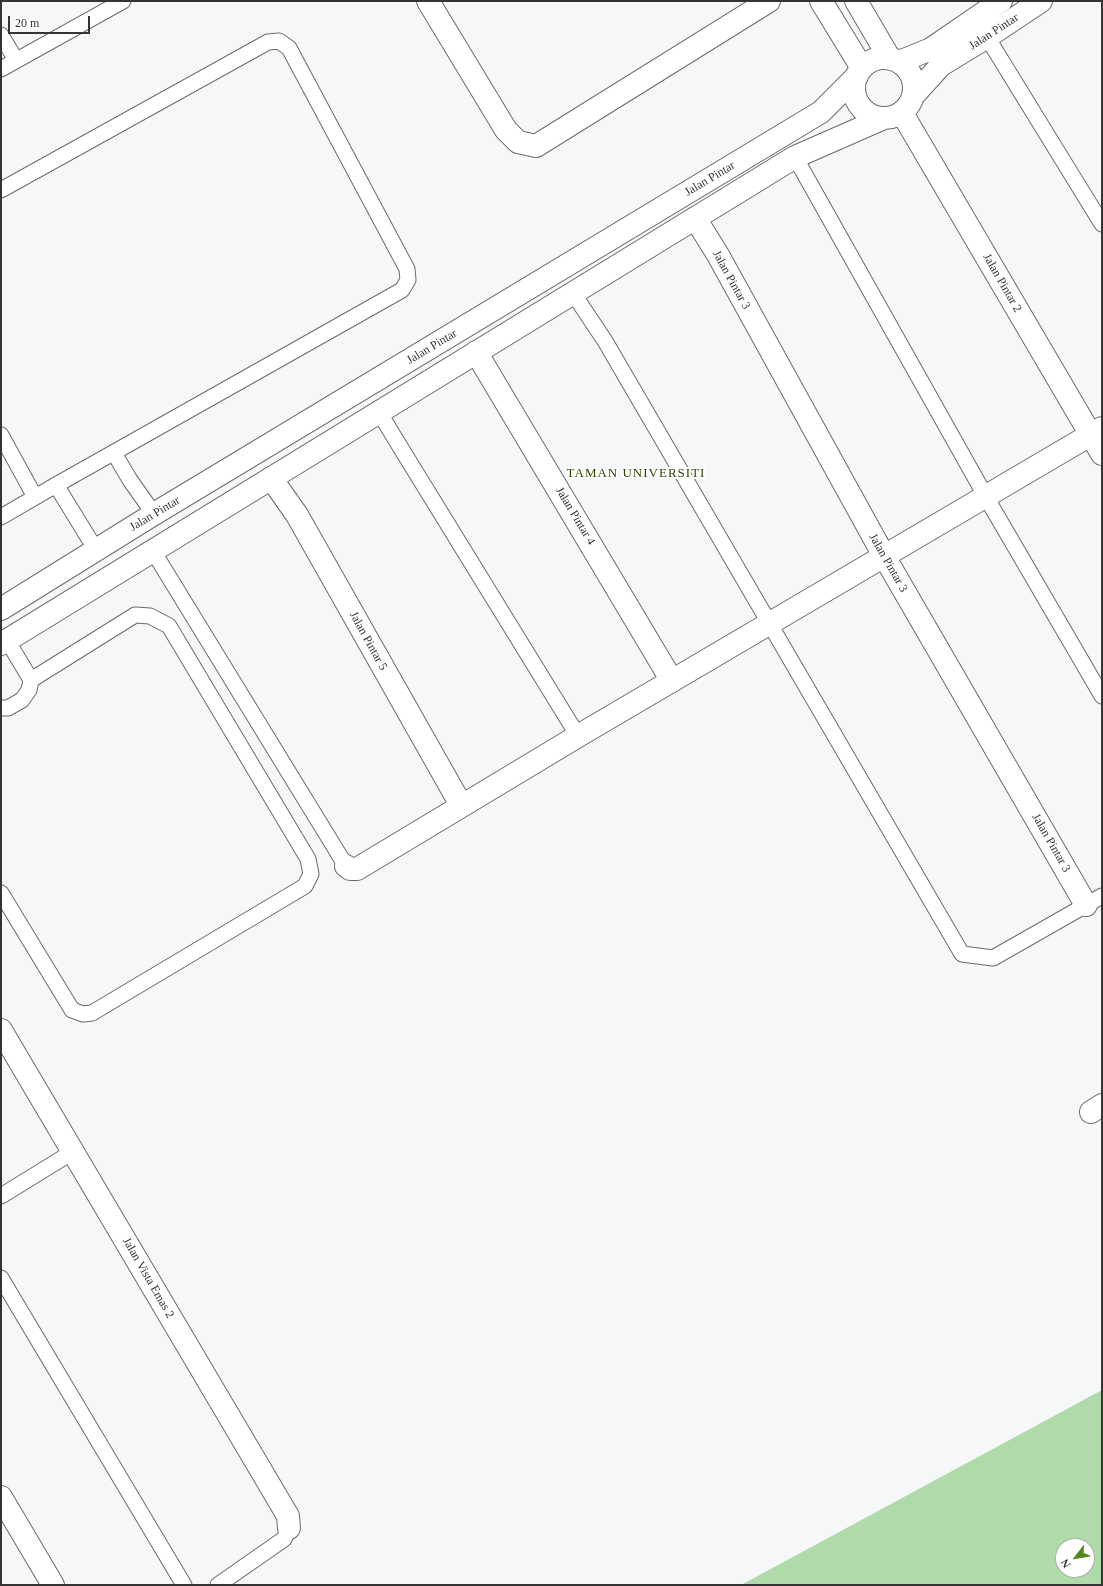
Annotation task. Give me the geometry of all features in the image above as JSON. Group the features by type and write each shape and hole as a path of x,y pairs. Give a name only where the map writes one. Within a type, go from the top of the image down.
{"street":[{"path":"428,1 506,130 518,142 536,146 769,1"},
{"path":"821,1 860,72"},
{"path":"856,1 894,61 906,69 912,77 914,87 899,109 874,116 865,112 855,95 855,85 860,72 870,62 880,59 894,61"},
{"name":"Jalan Pintar","path":"894,61 931,49 1001,1"},
{"name":"Jalan Pintar","path":"4,642 795,157 899,109 941,65 987,38 1042,1"},
{"name":"Jalan Pintar","path":"1,609 154,514 821,112 860,72"},
{"name":"Jalan Pintar 2","path":"899,109 1096,432 1102,454"},
{"name":"Jalan Pintar 3","path":"695,218 718,255 884,556 1094,901"},
{"name":"Jalan Pintar 4","path":"476,352 672,681"},
{"path":"346,866 350,869 357,869 461,805 1096,432"},
{"name":"Jalan Pintar 5","path":"272,478 297,514 461,805"},
{"path":"96,550 102,561 110,564 118,562 155,539 180,534"},
{"name":"Jalan Vista Emas 2","path":"1,1030 74,1151 288,1516 289,1528"},
{"path":"1,1497 53,1585"}],"lane":[{"path":"1,69 123,1"},
{"path":"1,35 16,60"},
{"path":"987,38 1102,224"},
{"path":"1,190 268,42 279,41 289,48 407,269 408,280 402,290 1,517"},
{"path":"795,157 986,497 1102,696"},
{"path":"573,293 605,341 962,954 993,958 1094,901"},
{"path":"380,412 578,736"},
{"path":"1,435 35,497"},
{"path":"114,453 130,480 154,514"},
{"path":"56,485 96,550"},
{"path":"153,551 346,866"},
{"path":"1,708 8,708 22,700 29,690 31,680 135,615 150,616 169,626 308,858 311,874 305,886 92,1013 83,1014 72,1010 1,893"},
{"path":"4,642 31,680"},
{"path":"1,1196 74,1151"},
{"path":"1,1278 184,1585"},
{"path":"218,1585 284,1539 289,1528"}],"green space":[{"path":"1102,1390 1102,1585 741,1585"}],"district":[{"name":"TAMAN UNIVERSITI","path":"636,474"}]}
